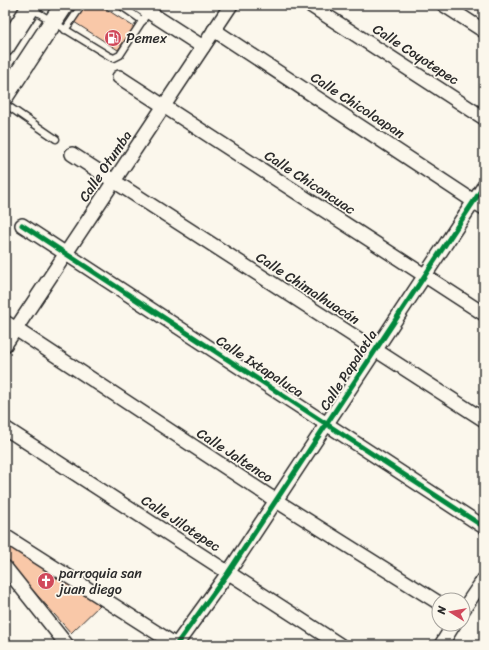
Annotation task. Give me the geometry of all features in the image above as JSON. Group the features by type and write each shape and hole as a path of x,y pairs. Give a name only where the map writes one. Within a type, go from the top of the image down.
{"main road":[{"path":"5,95 59,26 64,5"},
{"path":"8,36 31,6"}],"street":[{"name":"Calle Otumba","path":"5,345 10,325 66,253 231,5"},
{"name":"Calle Coyotepec","path":"310,5 484,118"},
{"path":"444,5 484,31"},
{"path":"143,12 203,47"},
{"name":"Calle Chicoloapan","path":"214,30 479,204"},
{"name":"Calle Chiconcuac","path":"119,77 484,314"},
{"name":"Calle Chimalhuacán","path":"72,154 484,420"},
{"name":"Calle Papalotla","path":"176,645 228,573 424,275 479,204 484,186"},
{"name":"Calle Ixtapaluca","path":"22,225 484,527"},
{"name":"Calle Jaltenco","path":"10,325 275,500 431,598"},
{"name":"Calle Jilotepec","path":"5,428 340,645"},
{"path":"5,536 176,645"},
{"path":"5,567 67,645"},
{"path":"471,598 484,579"},
{"path":"441,645 449,632"}],"lane":[{"path":"59,26 82,5"},
{"path":"31,6 59,26 114,58 120,55 143,12 120,5"},
{"path":"5,104 56,139"}],"building":[{"name":"Pemex","path":"85,5 100,5 134,27 118,50 74,22"},
{"name":"parroquia san juan diego","path":"7,543 102,603 71,633 5,559"}],"cycle path":[{"path":"176,645 228,573 484,186"},
{"path":"22,225 484,527"}],"place":[{"name":"Pemex","path":"113,38"},
{"name":"parroquia san juan diego","path":"46,581"}]}
